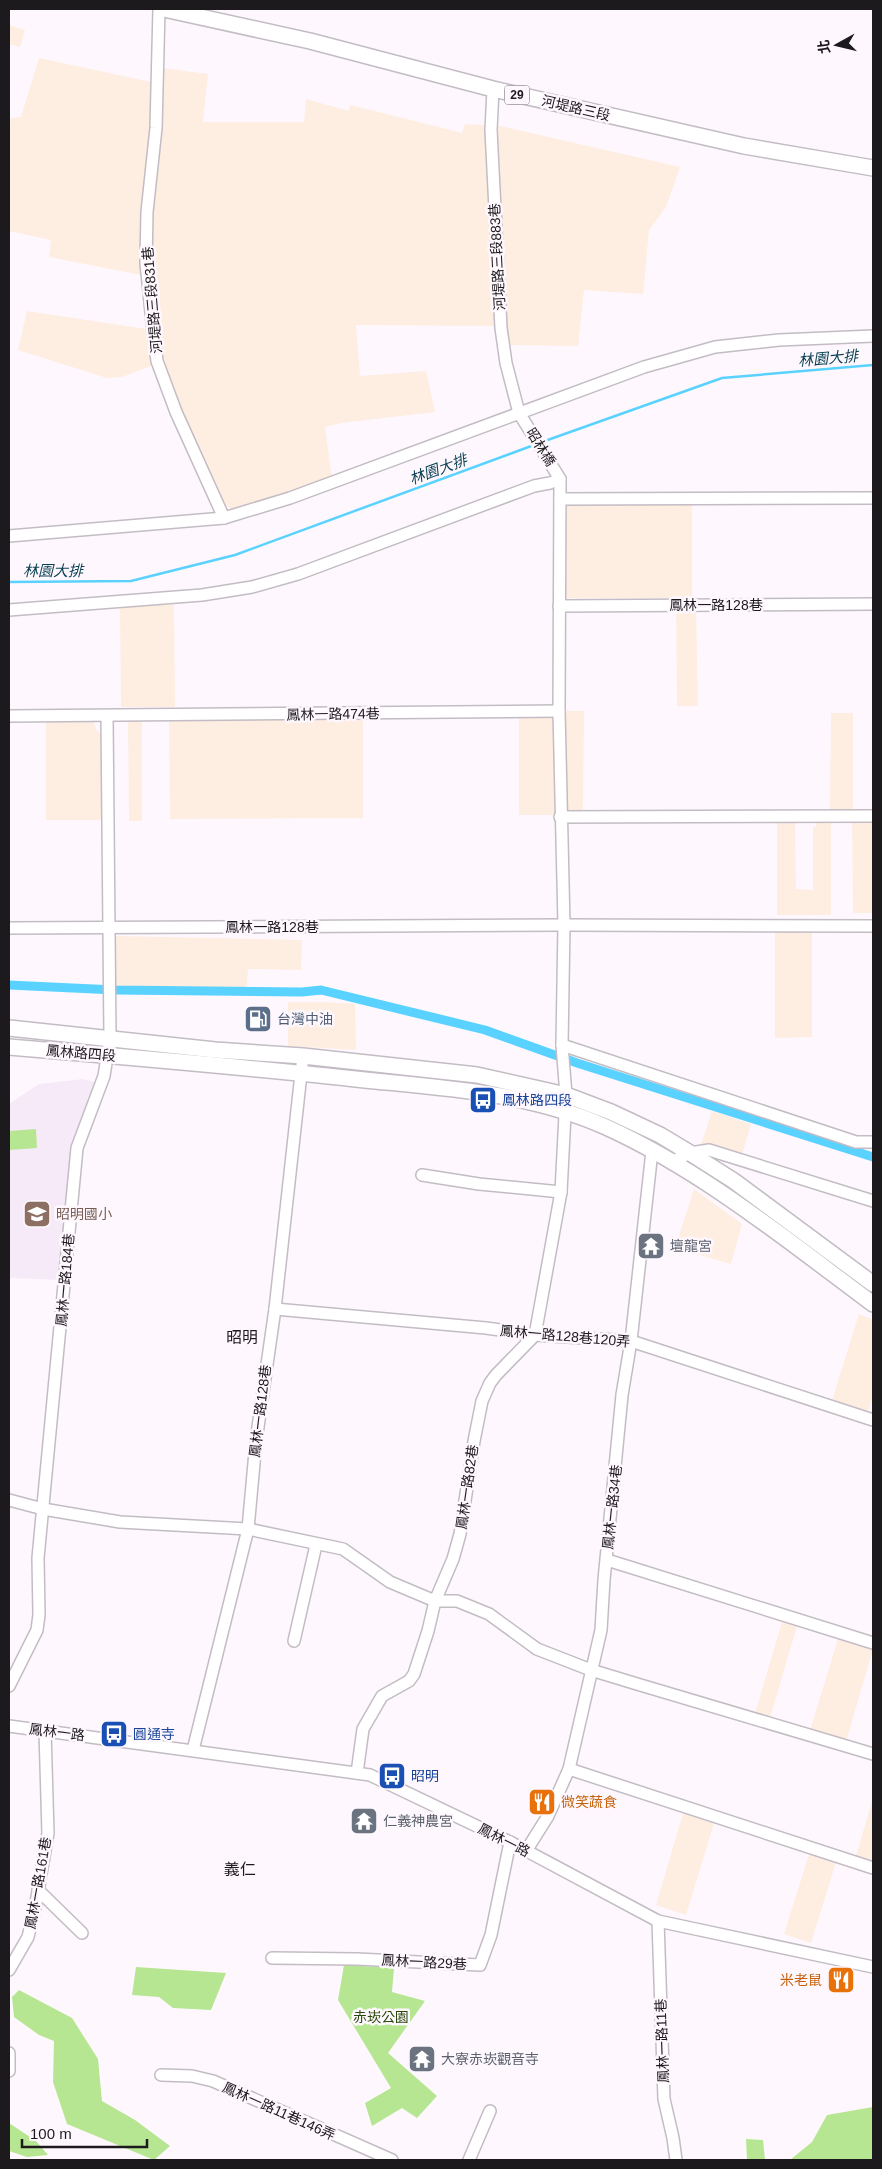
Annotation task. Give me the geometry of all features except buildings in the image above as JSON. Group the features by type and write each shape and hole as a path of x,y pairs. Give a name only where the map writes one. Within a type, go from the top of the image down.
{"main road":[{"name":"河堤路三段","path":"164,9 310,41 493,90 744,146 873,168"},
{"name":"鳳林路四段","path":"9,1028 215,1050 303,1056 477,1075 566,1095 611,1112 660,1135 690,1153 734,1181 873,1284"},
{"name":"鳳林路四段","path":"9,1047 300,1072 473,1091 564,1111 605,1126 672,1162 726,1196 873,1304"}],"street":[{"name":"河堤路三段831巷","path":"159,9 156,128 147,220 146,262 152,322 157,361 173,404 224,518"},
{"name":"河堤路三段883巷","path":"493,90 491,130 501,328 506,362 522,417"},
{"path":"9,536 224,518 290,498 522,417 644,366 715,347 779,340 873,336"},
{"name":"昭林橋","path":"522,417 559,476"},
{"path":"535,1335 562,1192 566,1095 562,1049 564,925 560,817 559,476"},
{"path":"9,610 174,597 252,587 298,574 534,486 550,483 559,476"},
{"path":"560,499 873,498"},
{"name":"鳳林一路128巷","path":"559,606 873,604"},
{"name":"鳳林一路474巷","path":"9,716 559,711"},
{"path":"107,716 110,1038 108,1056"},
{"path":"560,817 873,816"},
{"name":"鳳林一路128巷","path":"108,928 564,925 873,926"},
{"path":"9,928 108,928"},
{"path":"562,1049 856,1142 873,1142"},
{"name":"鳳林一路184巷","path":"9,1686 37,1630 39,1615 38,1558 77,1148 104,1076 108,1056"},
{"name":"鳳林一路128巷","path":"193,1750 248,1529 256,1441 274,1309 303,1056"},
{"path":"672,1162 690,1153 709,1150 873,1201"},
{"name":"鳳林一路34巷","path":"526,1851 548,1816 569,1769 602,1630 606,1560 622,1395 631,1341 652,1151"},
{"path":"422,1175 479,1184 562,1192"},
{"name":"鳳林一路128巷120弄","path":"274,1309 486,1328 535,1335 631,1341 873,1420"},
{"name":"鳳林一路82巷","path":"357,1773 363,1729 382,1696 409,1681 414,1674 435,1601 453,1559 460,1534 482,1401 490,1382 535,1335"},
{"path":"9,1500 43,1509 120,1522 248,1529 316,1545 343,1549 390,1582 435,1601 457,1601 489,1614 530,1645 591,1670 873,1754"},
{"path":"294,1641 316,1545"},
{"path":"606,1560 873,1643"},
{"name":"鳳林一路","path":"9,1726 357,1773 385,1781 510,1842 658,1920 873,1967"},
{"name":"鳳林一路161巷","path":"9,1970 28,1938 48,1833 45,1731"},
{"path":"569,1769 873,1868"},
{"name":"鳳林一路29巷","path":"272,1958 357,1959 480,1965 491,1935 510,1842"},
{"path":"38,1890 82,1933"},
{"name":"鳳林一路11巷","path":"658,1920 664,2098 676,2160"},
{"path":"9,2053 9,2071"},
{"name":"鳳林一路11巷146弄","path":"161,2075 192,2076 213,2081 370,2156 392,2160"},
{"path":"469,2160 490,2111"}],"shaded area":[{"path":"9,25 25,30 20,47 9,44"},
{"path":"39,58 151,82 162,68 208,74 203,122 304,122 306,99 349,111 350,105 462,133 465,124 500,126 680,167 666,207 649,230 643,294 584,290 578,346 506,345 499,326 356,325 360,376 426,371 435,412 341,423 325,427 332,479 233,510 222,504 156,364 122,377 107,378 18,350 27,311 153,330 146,276 49,257 51,240 9,231 9,137 11,118 21,117"},
{"path":"692,502 692,598 566,598 565,503"},
{"path":"120,605 174,605 175,707 121,707"},
{"path":"676,606 696,606 698,706 677,706"},
{"path":"566,711 584,711 583,810 566,810"},
{"path":"831,713 853,713 853,809 830,809"},
{"path":"363,714 363,818 170,819 169,716"},
{"path":"519,714 557,714 557,815 519,815"},
{"path":"46,717 91,717 97,731 103,735 103,820 46,820"},
{"path":"142,720 142,821 129,821 128,721"},
{"path":"777,820 795,820 796,889 813,890 813,827 816,827 816,820 831,820 831,915 777,915"},
{"path":"852,820 873,820 873,913 853,913"},
{"path":"775,931 812,931 812,1037 775,1038"},
{"path":"115,936 302,940 301,970 248,969 246,993 114,986"},
{"path":"288,1002 355,1004 356,1050 288,1046"},
{"name":"昭明國小","path":"83,1079 95,1082 70,1151 59,1280 9,1278 9,1104 39,1084"},
{"path":"712,1111 751,1124 740,1161 700,1148"},
{"path":"694,1189 742,1224 731,1264 675,1248"},
{"path":"859,1314 873,1320 873,1395 867,1415 831,1404"},
{"path":"782,1622 797,1626 769,1721 754,1717"},
{"path":"838,1639 873,1649 845,1745 809,1734"},
{"path":"873,1798 873,1861 856,1856"},
{"path":"684,1810 715,1820 686,1915 656,1905"},
{"path":"810,1851 837,1859 811,1943 784,1934"}],"green space":[{"path":"36,1129 37,1148 9,1150 9,1131"},
{"name":"赤崁公園","path":"344,1965 394,1968 392,1992 425,2001 388,2053 437,2096 417,2118 402,2108 372,2126 365,2103 391,2088 338,2000"},
{"path":"136,1967 226,1973 211,2010 173,2008 159,1997 132,1995"},
{"path":"19,1990 72,2018 98,2059 102,2101 135,2120 170,2146 154,2160 67,2124 53,2082 54,2041 39,2035 14,2017 12,1997"},
{"path":"873,2107 873,2160 790,2160 812,2142 827,2115"},
{"path":"9,2123 36,2141 48,2155 27,2157 9,2151"},
{"path":"746,2139 763,2140 765,2160 747,2160"}],"waterway":[{"name":"林園大排","path":"542,442 722,378 873,365"},
{"name":"林園大排","path":"9,582 131,581 235,555 534,445"},
{"path":"9,985 115,990 302,992 321,990 485,1030 577,1063 873,1157"}],"place":[{"name":"台灣中油","path":"258,1019"},
{"name":"鳳林路四段","path":"483,1100"},
{"name":"昭明國小","path":"37,1214"},
{"name":"壇龍宮","path":"651,1246"},
{"name":"圓通寺","path":"114,1734"},
{"name":"昭明","path":"392,1776"},
{"name":"微笑蔬食","path":"542,1802"},
{"name":"仁義神農宮","path":"364,1821"},
{"name":"米老鼠","path":"841,1980"},
{"name":"大寮赤崁觀音寺","path":"422,2059"}],"district":[{"name":"昭明","path":"242,1337"},
{"name":"義仁","path":"240,1869"}]}
